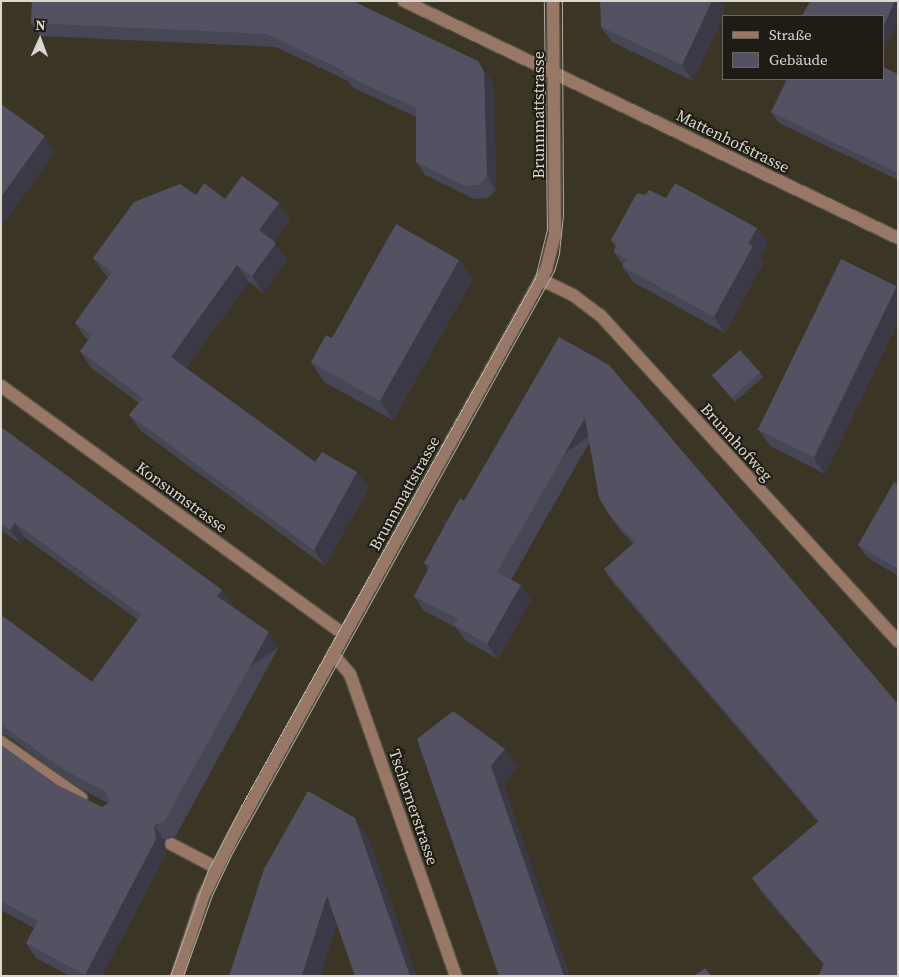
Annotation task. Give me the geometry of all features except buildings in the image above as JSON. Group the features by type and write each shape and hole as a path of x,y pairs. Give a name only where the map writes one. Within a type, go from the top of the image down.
{"street":[{"name":"Mattenhofstrasse","path":"404,1 898,238"},
{"name":"Brunnmattstrasse","path":"177,976 217,868 344,634 542,280 554,234 555,74 553,1"},
{"name":"Brunnhofweg","path":"542,280 573,295 600,314 898,641"},
{"name":"Konsumstrasse","path":"1,386 344,634"},
{"name":"Tscharnerstrasse","path":"333,654 350,674 456,976"},
{"path":"1,742 72,793 96,806"},
{"path":"171,844 217,868"}],"tram line":[{"path":"170,976 207,872 241,806 535,278 547,229 544,1"},
{"path":"183,976 212,895 232,853 554,271 559,253 563,215 562,1"}]}
